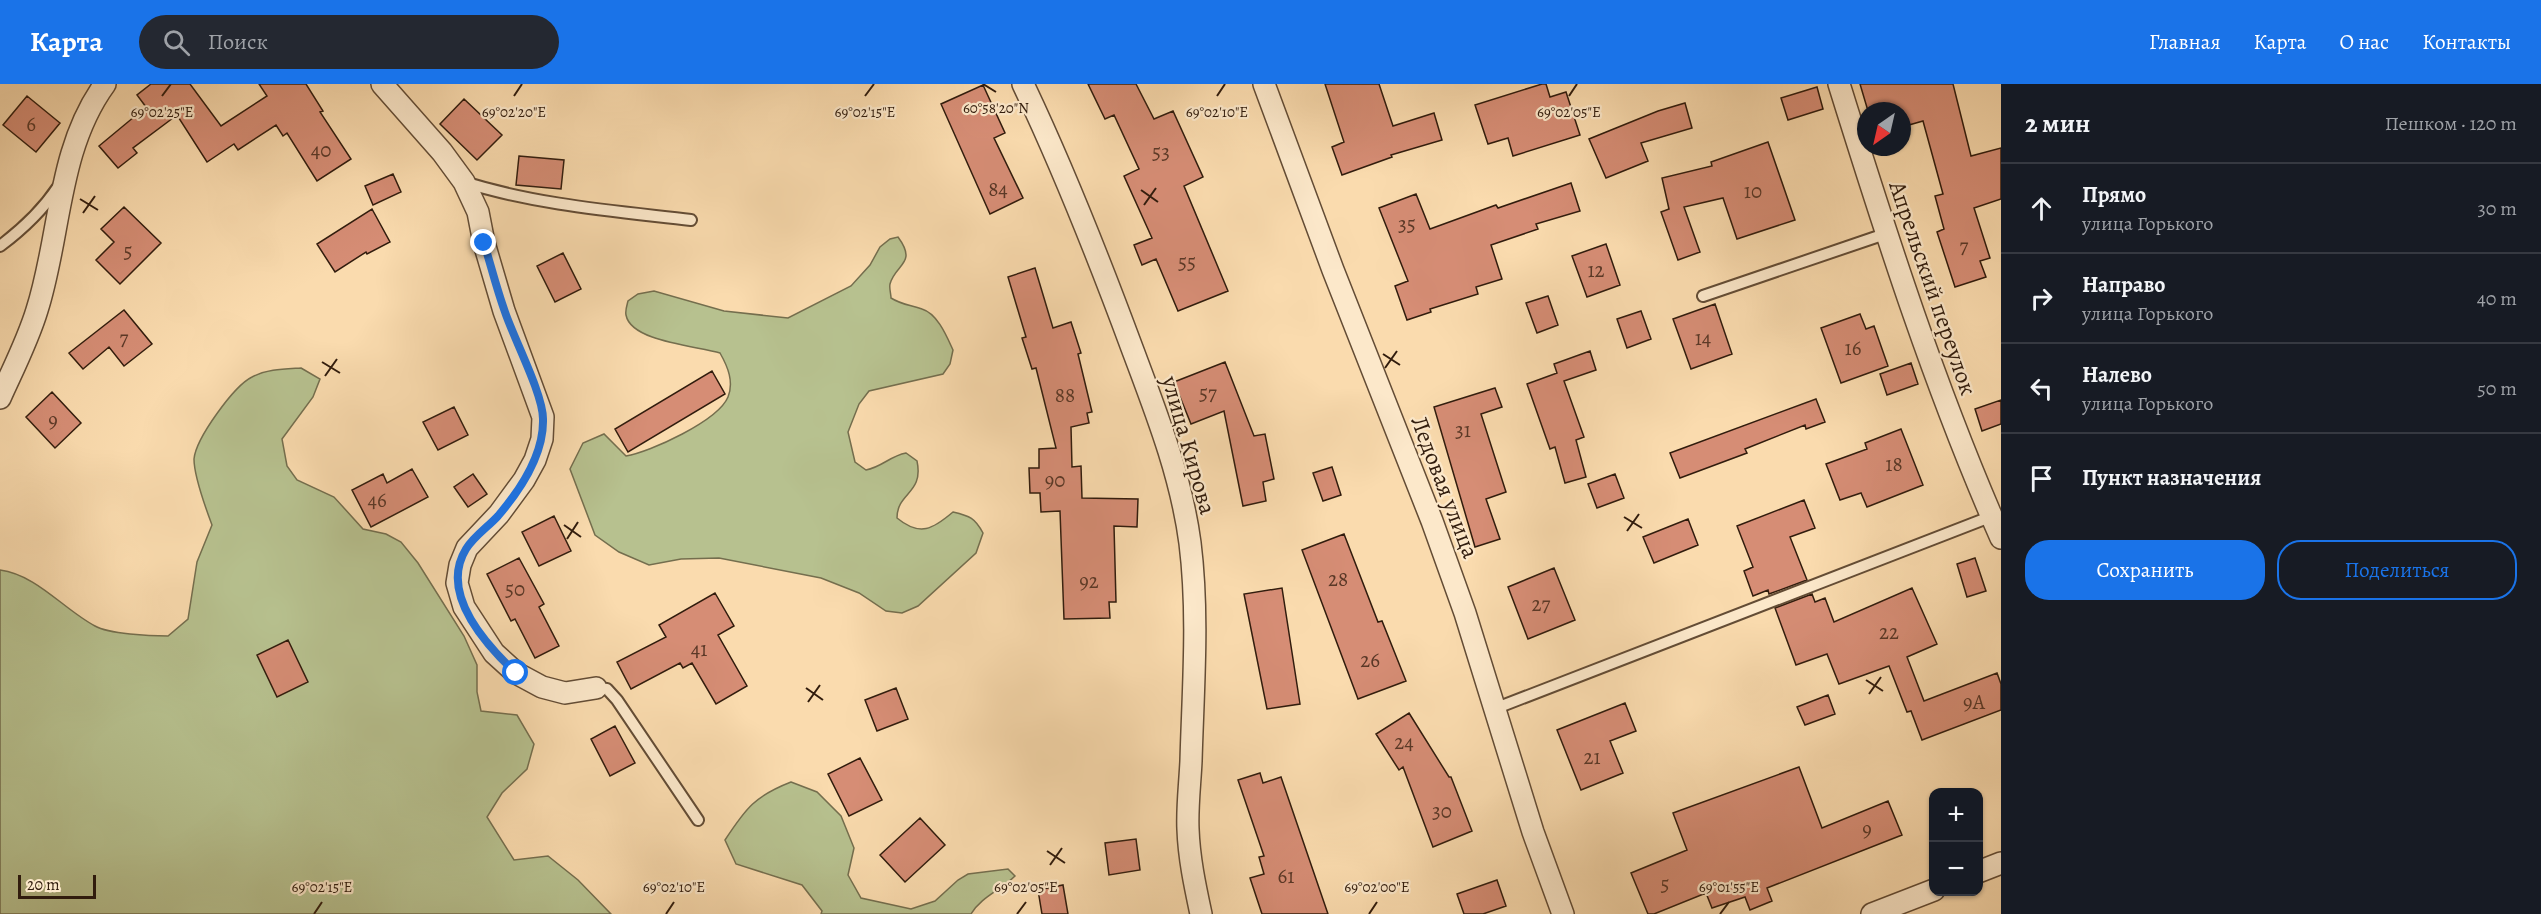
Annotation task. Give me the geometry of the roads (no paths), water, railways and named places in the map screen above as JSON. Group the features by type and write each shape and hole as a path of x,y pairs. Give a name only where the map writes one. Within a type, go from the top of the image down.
{"street":[{"path":"0,398 38,310 74,145 95,98 105,84"},
{"path":"382,84 442,152 464,182 478,212 504,311 543,417 542,439 535,460 499,514 467,548 460,565 457,583 464,607 494,653 516,673 542,687 565,693 596,688"},
{"name":"улица Кирова","path":"1023,84 1061,165 1119,311 1166,437 1180,489 1190,544 1193,601 1194,683 1188,828 1194,878 1202,914"},
{"name":"Ледовая улица","path":"1264,84 1333,270 1432,521 1465,613 1533,832 1563,914"},
{"name":"Апрельский переулок","path":"1839,84 1885,234 1953,423 1996,514 2001,538"},
{"path":"1983,870 2001,863"},
{"path":"1872,914 1929,892"}],"lane":[{"path":"0,246 24,228 43,209 66,175"},
{"path":"464,182 510,195 691,220"},
{"path":"1703,296 1885,234"},
{"path":"1494,708 1996,514"},
{"path":"596,688 607,689 617,700 698,820"}]}
